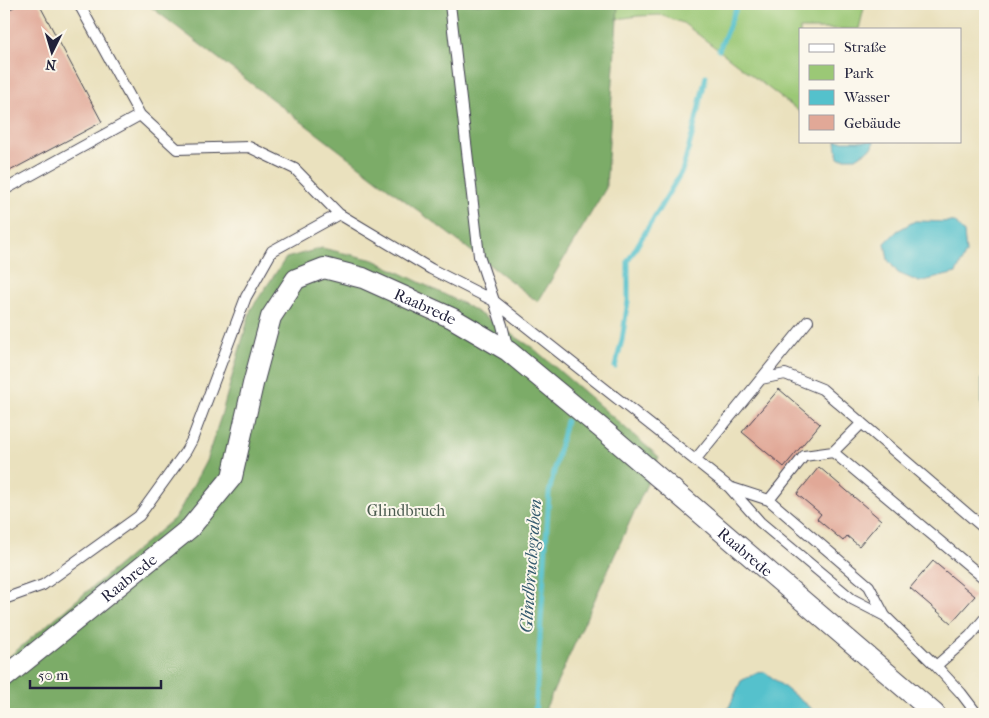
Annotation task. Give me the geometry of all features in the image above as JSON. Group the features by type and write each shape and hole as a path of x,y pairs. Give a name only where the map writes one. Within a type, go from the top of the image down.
{"street":[{"name":"Raabrede","path":"4,678 190,528 232,477 252,384 271,317 296,278 324,268 363,278 452,318 508,351 601,428 935,714"}],"lane":[{"path":"79,4 140,115 177,149 249,147 295,169 338,214 431,269 494,301 729,487 760,522 852,599 885,616 962,693 977,714"},
{"path":"450,4 479,256 508,351"},
{"path":"4,190 140,115"},
{"path":"4,599 43,585 139,516 192,440 246,297 272,251 338,214"},
{"path":"695,460 808,321"},
{"path":"761,379 785,374 822,389 985,529"},
{"path":"769,500 804,456 833,452 861,424"},
{"path":"833,452 985,579"},
{"path":"729,487 769,500 869,586 885,616"},
{"path":"936,666 970,636 985,618"}],"green space":[{"path":"147,4 618,4 606,188 538,302"},
{"path":"618,4 865,4 859,28 799,28 799,111 683,23 660,15 617,19"},
{"name":"Glindbruch","path":"322,248 374,260 466,305 533,348 659,457 543,714 4,714 4,661 176,517 206,461 221,416 251,309 286,258"}],"water":[{"path":"836,142 874,142 873,147 856,158 838,158"},
{"path":"915,221 955,222 964,233 966,253 956,273 919,282 898,273 888,260 885,243 897,231"},
{"path":"982,378 985,378 985,419 982,410"},
{"path":"765,672 818,714 726,714 741,681 756,673"}],"building":[{"path":"20,4 39,4 102,122 4,174 4,12"},
{"path":"779,389 820,424 784,467 742,432"},
{"path":"819,467 881,520 859,546 847,536 843,541 817,519 821,514 797,494"},
{"path":"933,561 975,596 951,623 910,588"}],"waterway":[{"name":"Glindbruchgraben","path":"719,50 738,4"},
{"name":"Glindbruchgraben","path":"615,367 622,340 628,301 628,261 682,171 706,76"},
{"name":"Glindbruchgraben","path":"535,714 549,493 566,421"}]}
